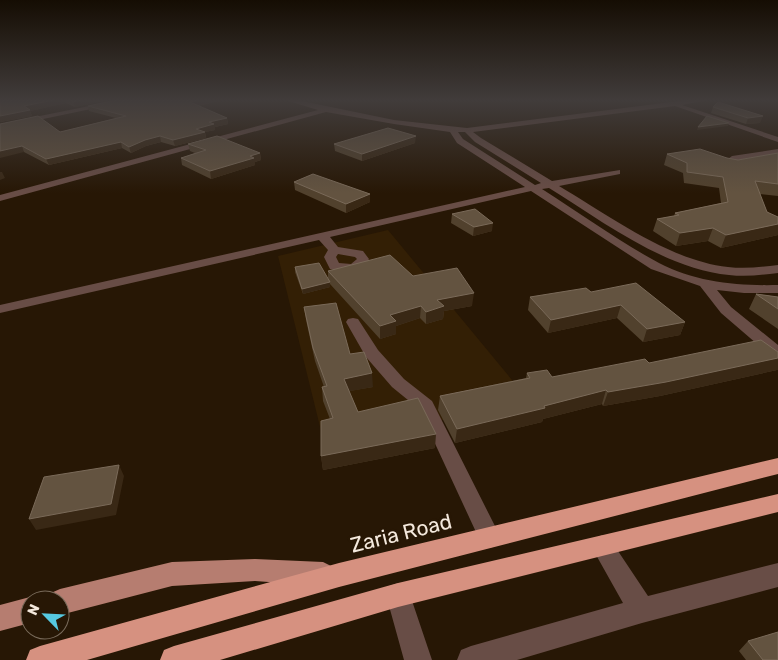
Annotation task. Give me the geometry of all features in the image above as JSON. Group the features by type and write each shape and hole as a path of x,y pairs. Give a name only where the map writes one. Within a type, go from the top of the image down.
{"highway":[{"name":"Zaria Road","path":"40,660 340,575 778,466"},
{"path":"174,660 237,650 398,595 778,503"}],"main road":[{"path":"70,600 172,574 255,570 340,575"},
{"path":"0,618 20,613"}],"street":[{"path":"0,198 248,131"},
{"path":"453,131 460,141 655,266 687,280 703,284 744,290 778,289"},
{"path":"468,131 478,140 662,251 708,269 758,274 778,269"},
{"path":"751,131 778,140"},
{"path":"732,159 778,152"},
{"path":"0,309 550,184 617,172"},
{"path":"322,236 334,250"},
{"path":"703,284 708,269"},
{"path":"703,284 726,310 778,353"},
{"path":"353,322 372,353 398,384 426,405 490,538"},
{"path":"602,546 642,610"},
{"path":"471,660 642,610 778,576"},
{"path":"398,595 418,660"}],"shaded area":[{"path":"388,230 531,403 324,443 278,256"}],"building":[{"path":"0,131 205,132 173,140 160,136 129,147 121,142 46,159 22,146 0,151"},
{"path":"379,131 398,131 416,136 362,154 334,144"},
{"path":"217,136 260,153 250,156 254,158 210,171 181,158 206,150 188,144"},
{"path":"700,149 738,160 778,153 778,184 755,181 767,212 778,217 778,224 726,235 713,228 680,233 657,219 679,215 675,213 728,202 723,177 687,172 687,163 667,154"},
{"path":"313,174 370,194 346,204 294,182"},
{"path":"475,209 493,223 474,227 452,214"},
{"path":"390,255 413,276 457,268 474,293 437,300 444,306 426,312 421,306 390,315 396,321 380,326 328,271"},
{"path":"319,263 330,282 302,289 295,267"},
{"path":"636,283 685,322 647,329 621,305 551,320 530,297 586,288 591,292"},
{"path":"756,294 778,297 778,309"},
{"path":"336,303 350,354 364,352 372,373 344,379 358,412 418,398 436,434 321,456 321,421 333,418 322,387 327,386 313,348 304,307"},
{"path":"761,340 778,352 778,358 666,382 608,392 606,390 544,406 545,408 457,429 440,396 530,378 527,373 547,370 552,377 645,359 649,363"},
{"path":"119,465 111,504 29,519 44,477"},
{"path":"778,632 778,660 763,660 748,641"}]}
